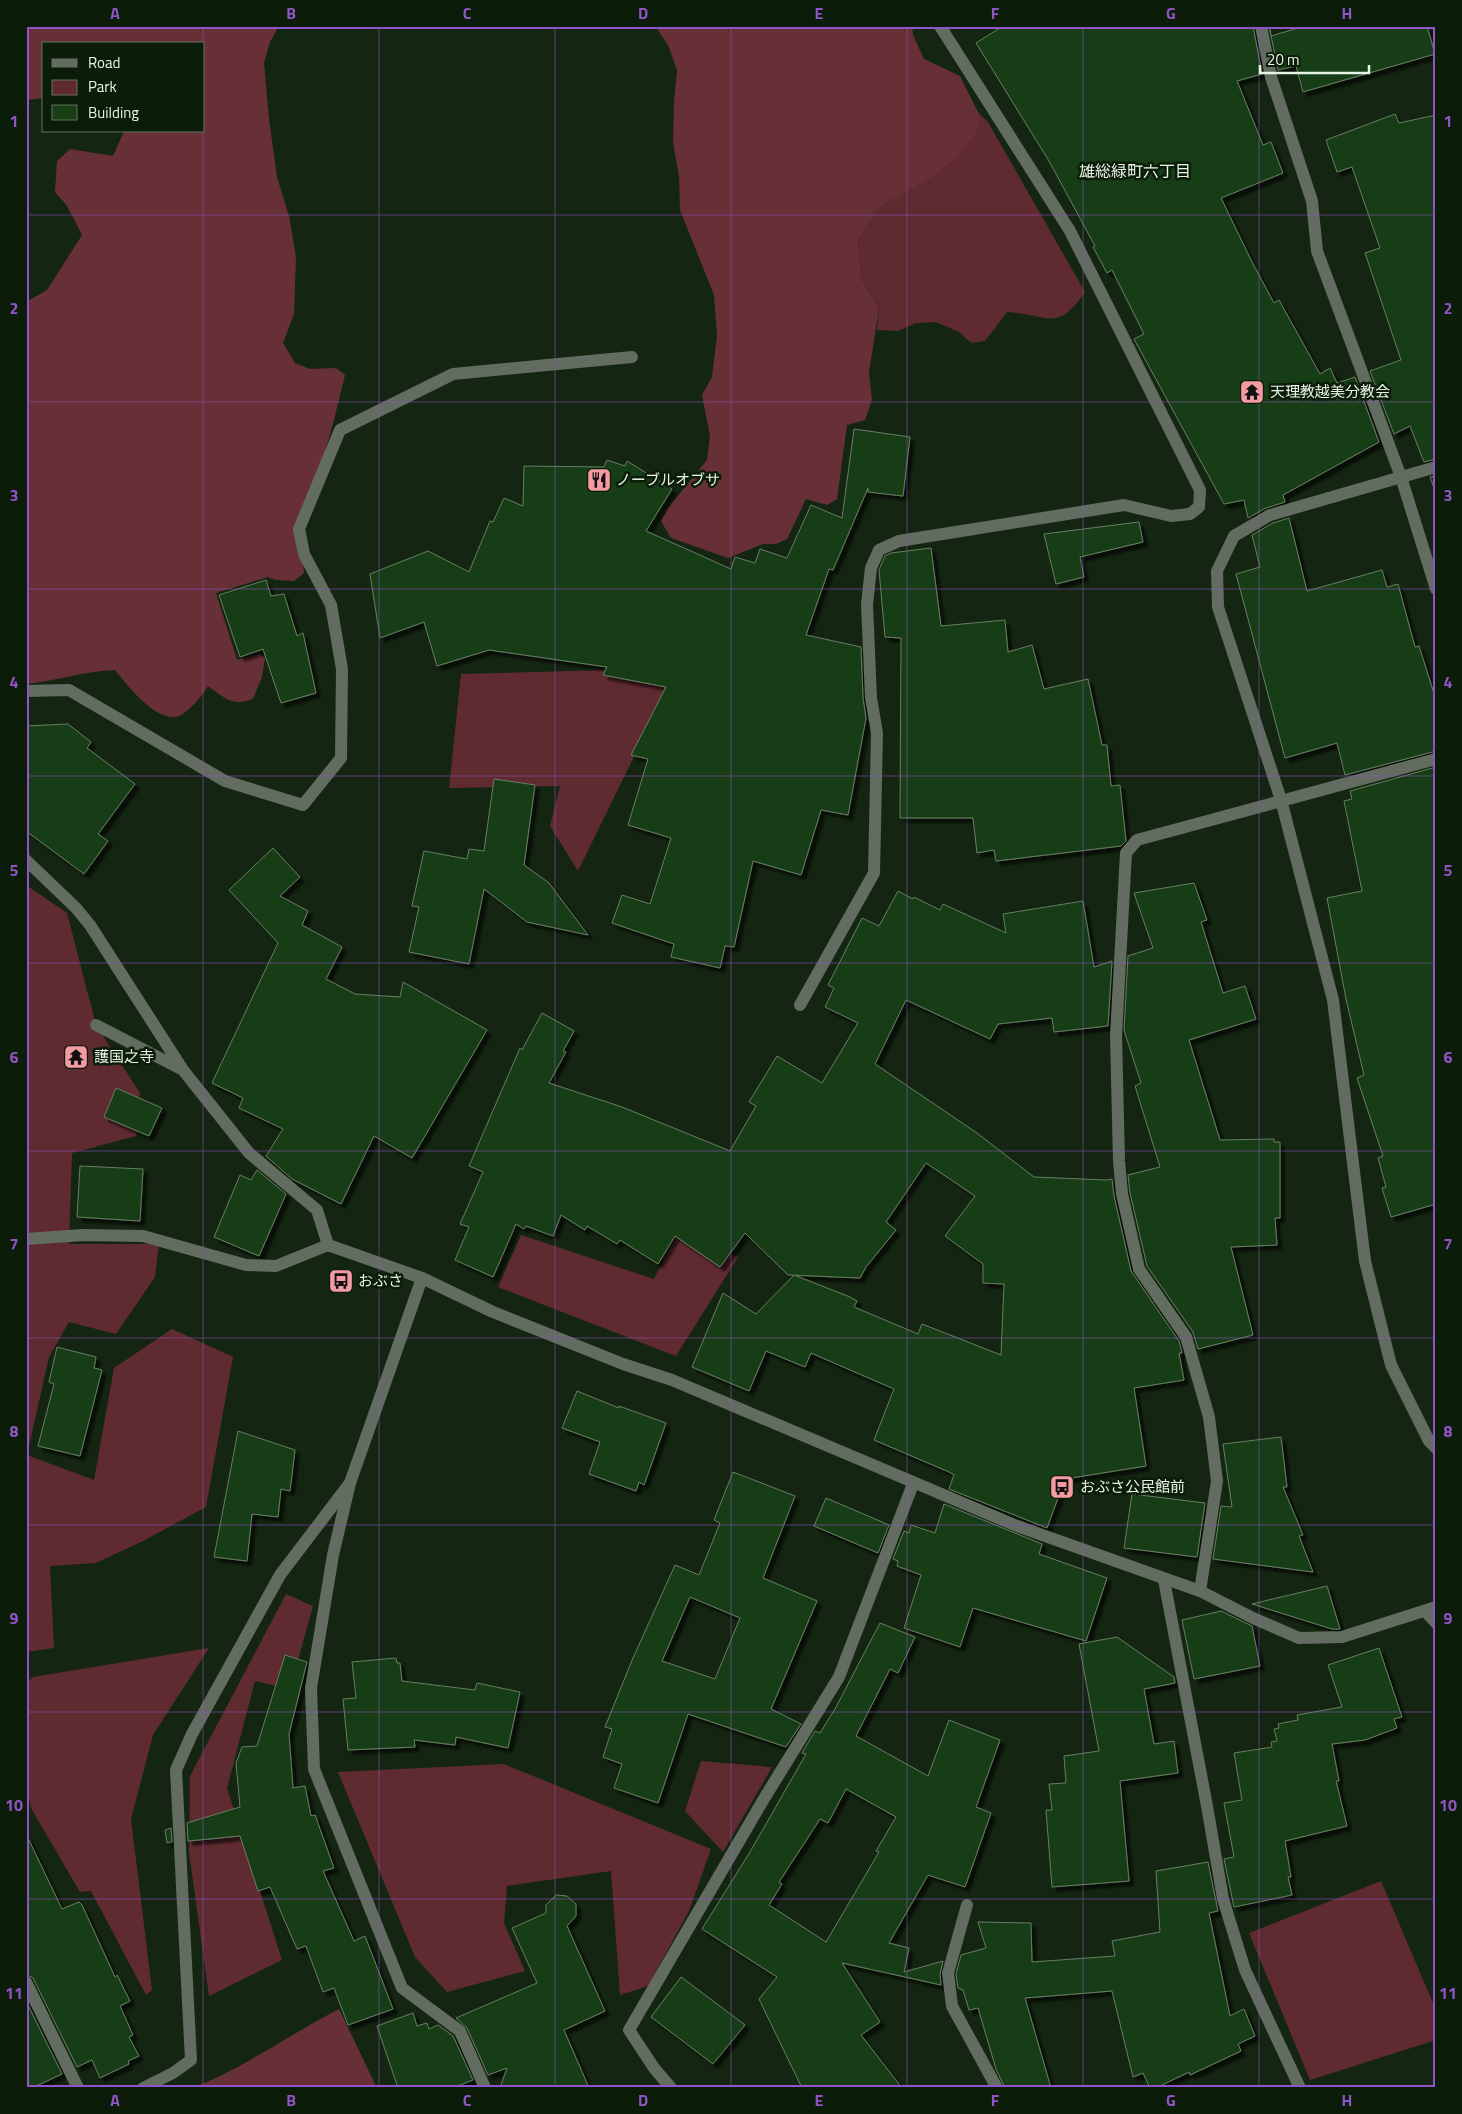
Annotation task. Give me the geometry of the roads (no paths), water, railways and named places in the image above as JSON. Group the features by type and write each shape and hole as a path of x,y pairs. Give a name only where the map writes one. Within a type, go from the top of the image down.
{"street":[{"path":"800,1005 874,873 877,733 870,698 867,604 871,568 880,550 899,541 1124,506 1171,516 1190,514 1199,507 1200,490 1070,231 940,26"},
{"path":"1261,26 1271,77 1312,202 1317,251 1401,477 1436,589"},
{"path":"26,691 69,690 226,781 303,805 341,758 342,669 331,605 304,554 299,529 340,430 452,374 632,357"},
{"path":"1436,467 1270,515 1234,536 1217,571 1218,608 1281,800 1333,1000 1365,1262 1391,1365 1429,1441 1436,1448"},
{"path":"1200,1591 1217,1481 1208,1417 1186,1337 1139,1269 1122,1194 1119,1161 1116,1034 1126,853 1136,840 1436,759"},
{"path":"26,860 76,908 90,925 183,1070 249,1153 317,1210 328,1245"},
{"path":"96,1025 183,1070"},
{"path":"26,1239 83,1235 143,1236 246,1265 268,1266 276,1266 328,1245 422,1278 493,1312 623,1364 672,1380 1017,1526 1164,1580 1200,1591 1253,1618 1299,1638 1342,1637 1431,1609 1436,1623"},
{"path":"422,1278 350,1483 333,1555 311,1688 314,1769 402,1988 460,2032 485,2088"},
{"path":"143,2088 172,2073 191,2060 176,1770 192,1734 280,1575 350,1483"},
{"path":"671,2088 654,2068 629,2030 765,1797 839,1677 914,1484"},
{"path":"1164,1580 1223,1899 1245,1970 1300,2088"},
{"path":"967,1905 948,1973 952,2006 997,2088"},
{"path":"26,1982 78,2088"}],"place":[{"name":"天理教越美分教会","path":"1252,392"},
{"name":"ノーブルオブサ","path":"599,480"},
{"name":"護国之寺","path":"76,1057"},
{"name":"おぶさ","path":"341,1281"},
{"name":"おぶさ公民館前","path":"1062,1487"}],"district":[{"name":"雄総緑町六丁目","path":"1135,171"}]}
